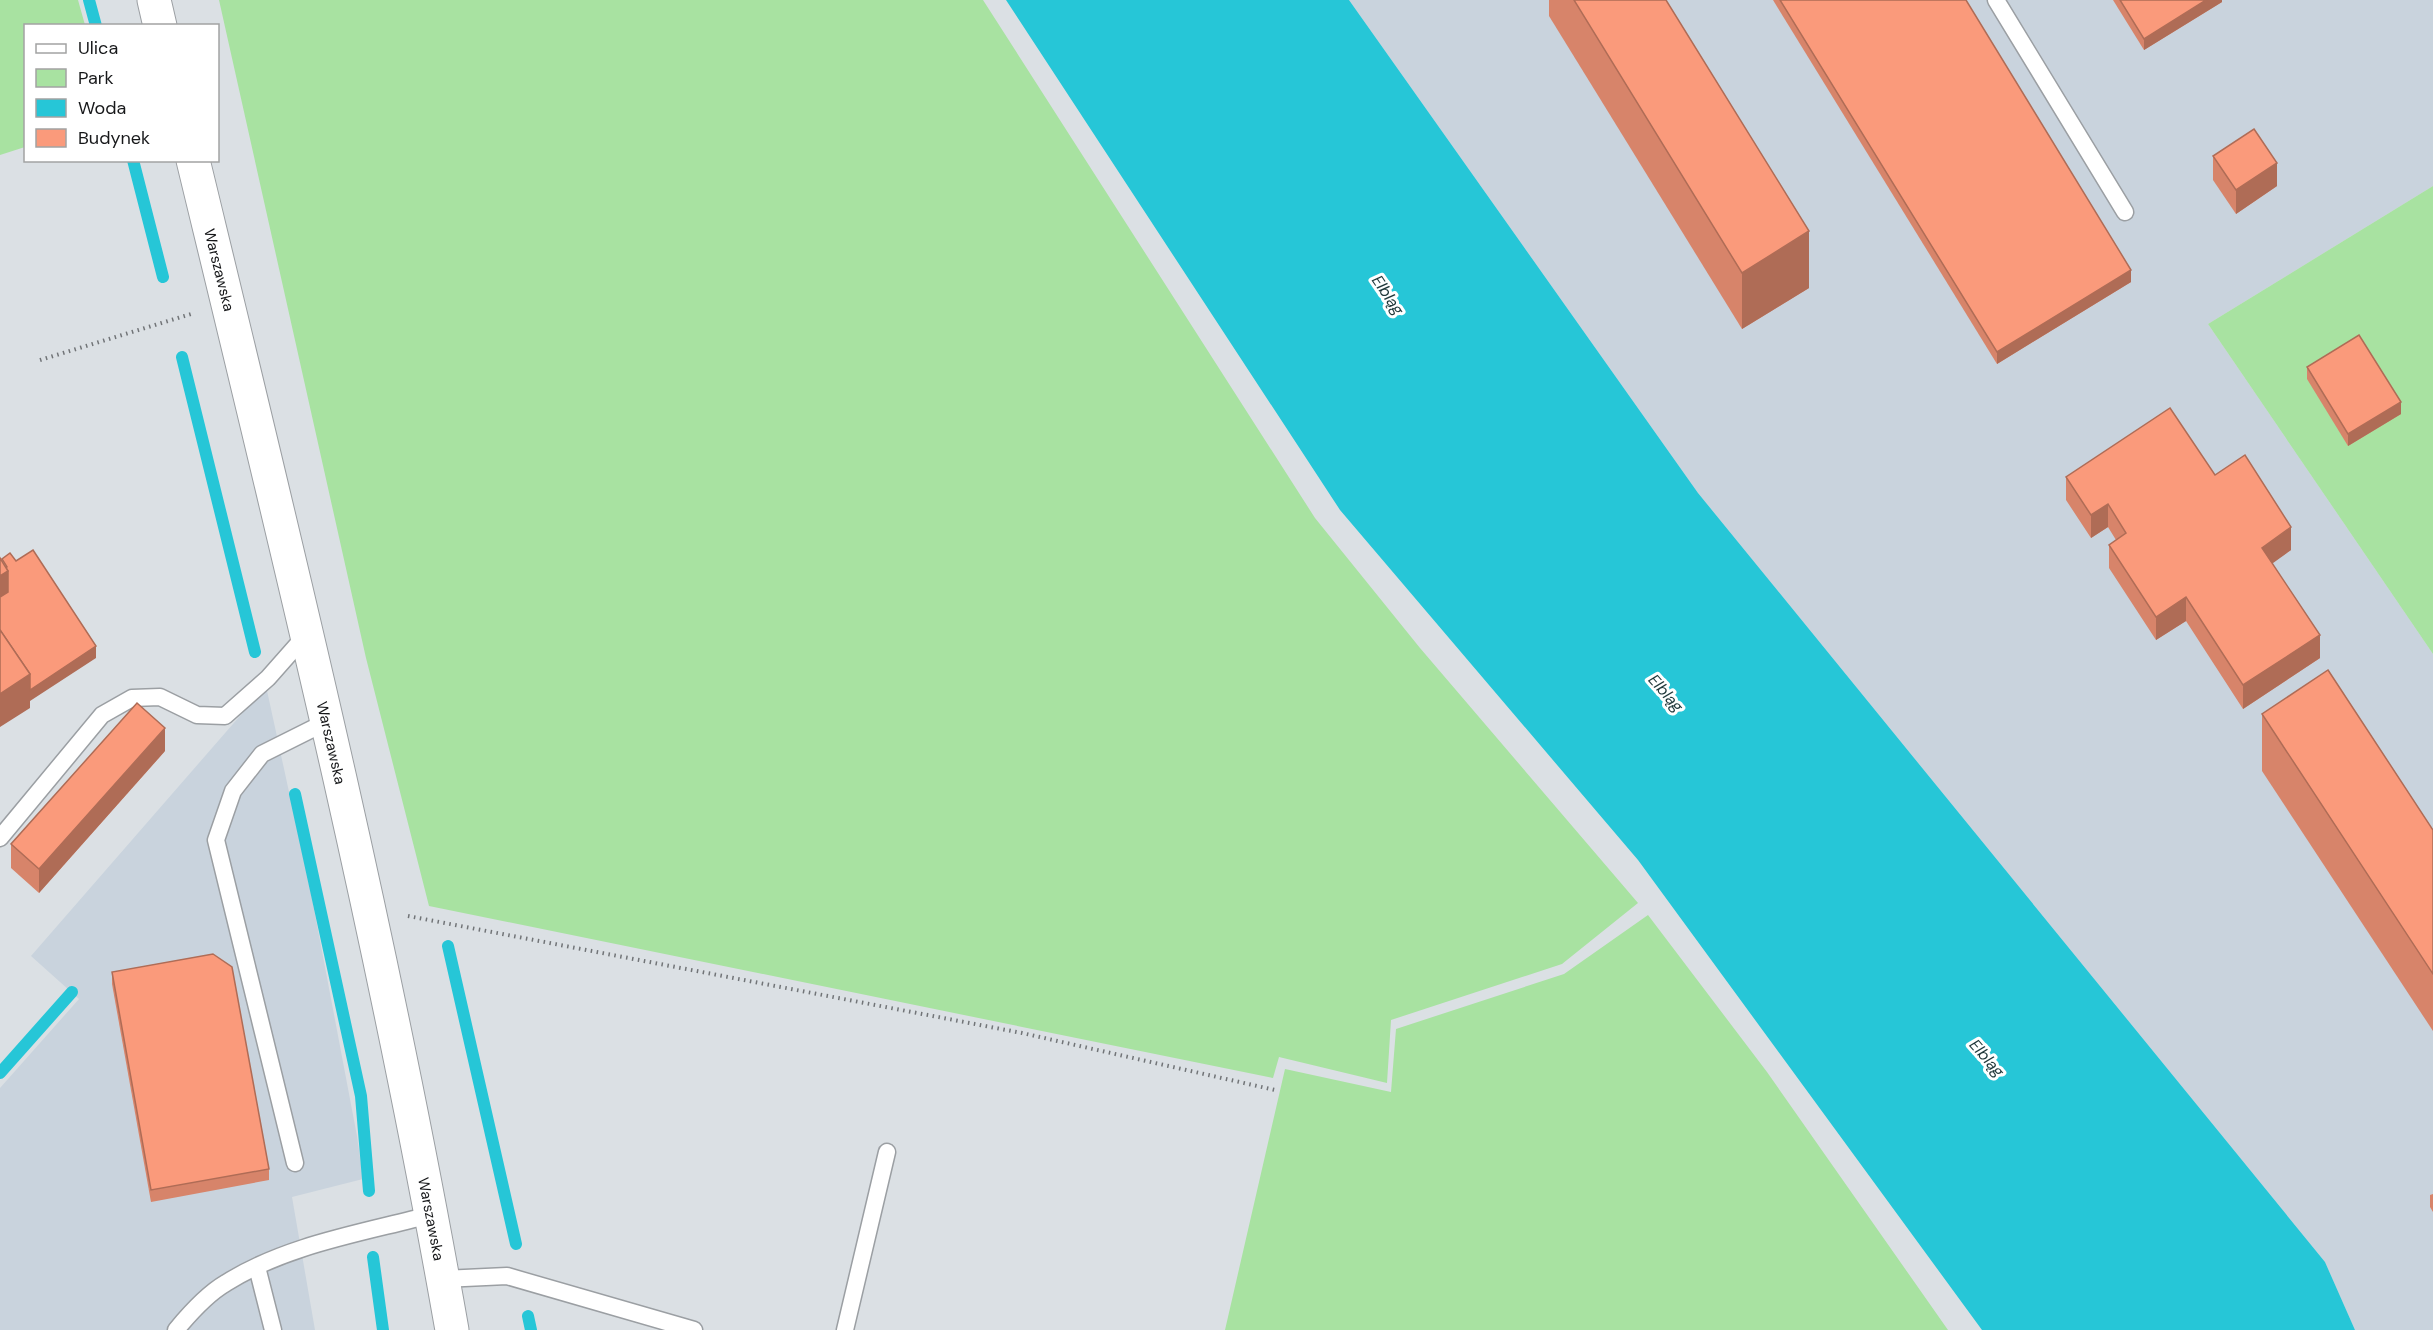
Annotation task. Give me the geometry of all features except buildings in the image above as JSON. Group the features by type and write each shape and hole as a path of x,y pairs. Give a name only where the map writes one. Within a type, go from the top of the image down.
{"main road":[{"path":"154,0 160,24"},
{"name":"Warszawska","path":"193,162 369,908 452,1330"}],"lane":[{"path":"1996,0 2125,212"},
{"path":"0,838 102,715 132,698 160,697 197,715 225,716 268,678 306,635"},
{"path":"295,1163 216,840 233,791 262,754 326,722"},
{"path":"844,1330 887,1152"},
{"path":"176,1330 188,1315 224,1284 271,1260 331,1241 430,1215"},
{"path":"257,1267 273,1330"},
{"path":"443,1279 507,1276 694,1330"}],"path":[{"path":"40,360 227,303"},
{"path":"369,908 1022,1033 1275,1090"}],"shaded area":[{"path":"1349,0 2433,0 2433,186 2208,324 2433,654 2433,1330 2355,1330 2325,1262 1698,493"},
{"path":"266,686 311,893 363,1179 292,1197 315,1330 0,1330 0,1088 79,999 31,956"}],"green space":[{"path":"0,0 78,0 85,24 24,24 24,147 0,155"},
{"path":"219,0 983,0 1315,518 1420,648 1638,903 1562,964 1391,1020 1387,1083 1279,1057 1273,1078 429,906 366,658"},
{"path":"2433,186 2433,654 2208,324"},
{"path":"1648,915 1767,1072 1948,1330 1225,1330 1285,1069 1391,1092 1396,1029 1564,974"}],"water":[{"name":"Elbląg","path":"1006,0 1349,0 1698,493 2325,1262 2355,1330 1982,1330 1638,860 1340,510"}],"waterway":[{"path":"89,0 95,24"},
{"path":"134,162 163,277"},
{"path":"182,357 255,652"},
{"path":"295,794 361,1096 369,1191"},
{"path":"448,946 516,1244"},
{"path":"0,1073 72,992"},
{"path":"373,1257 383,1330"},
{"path":"528,1316 531,1330"}]}
